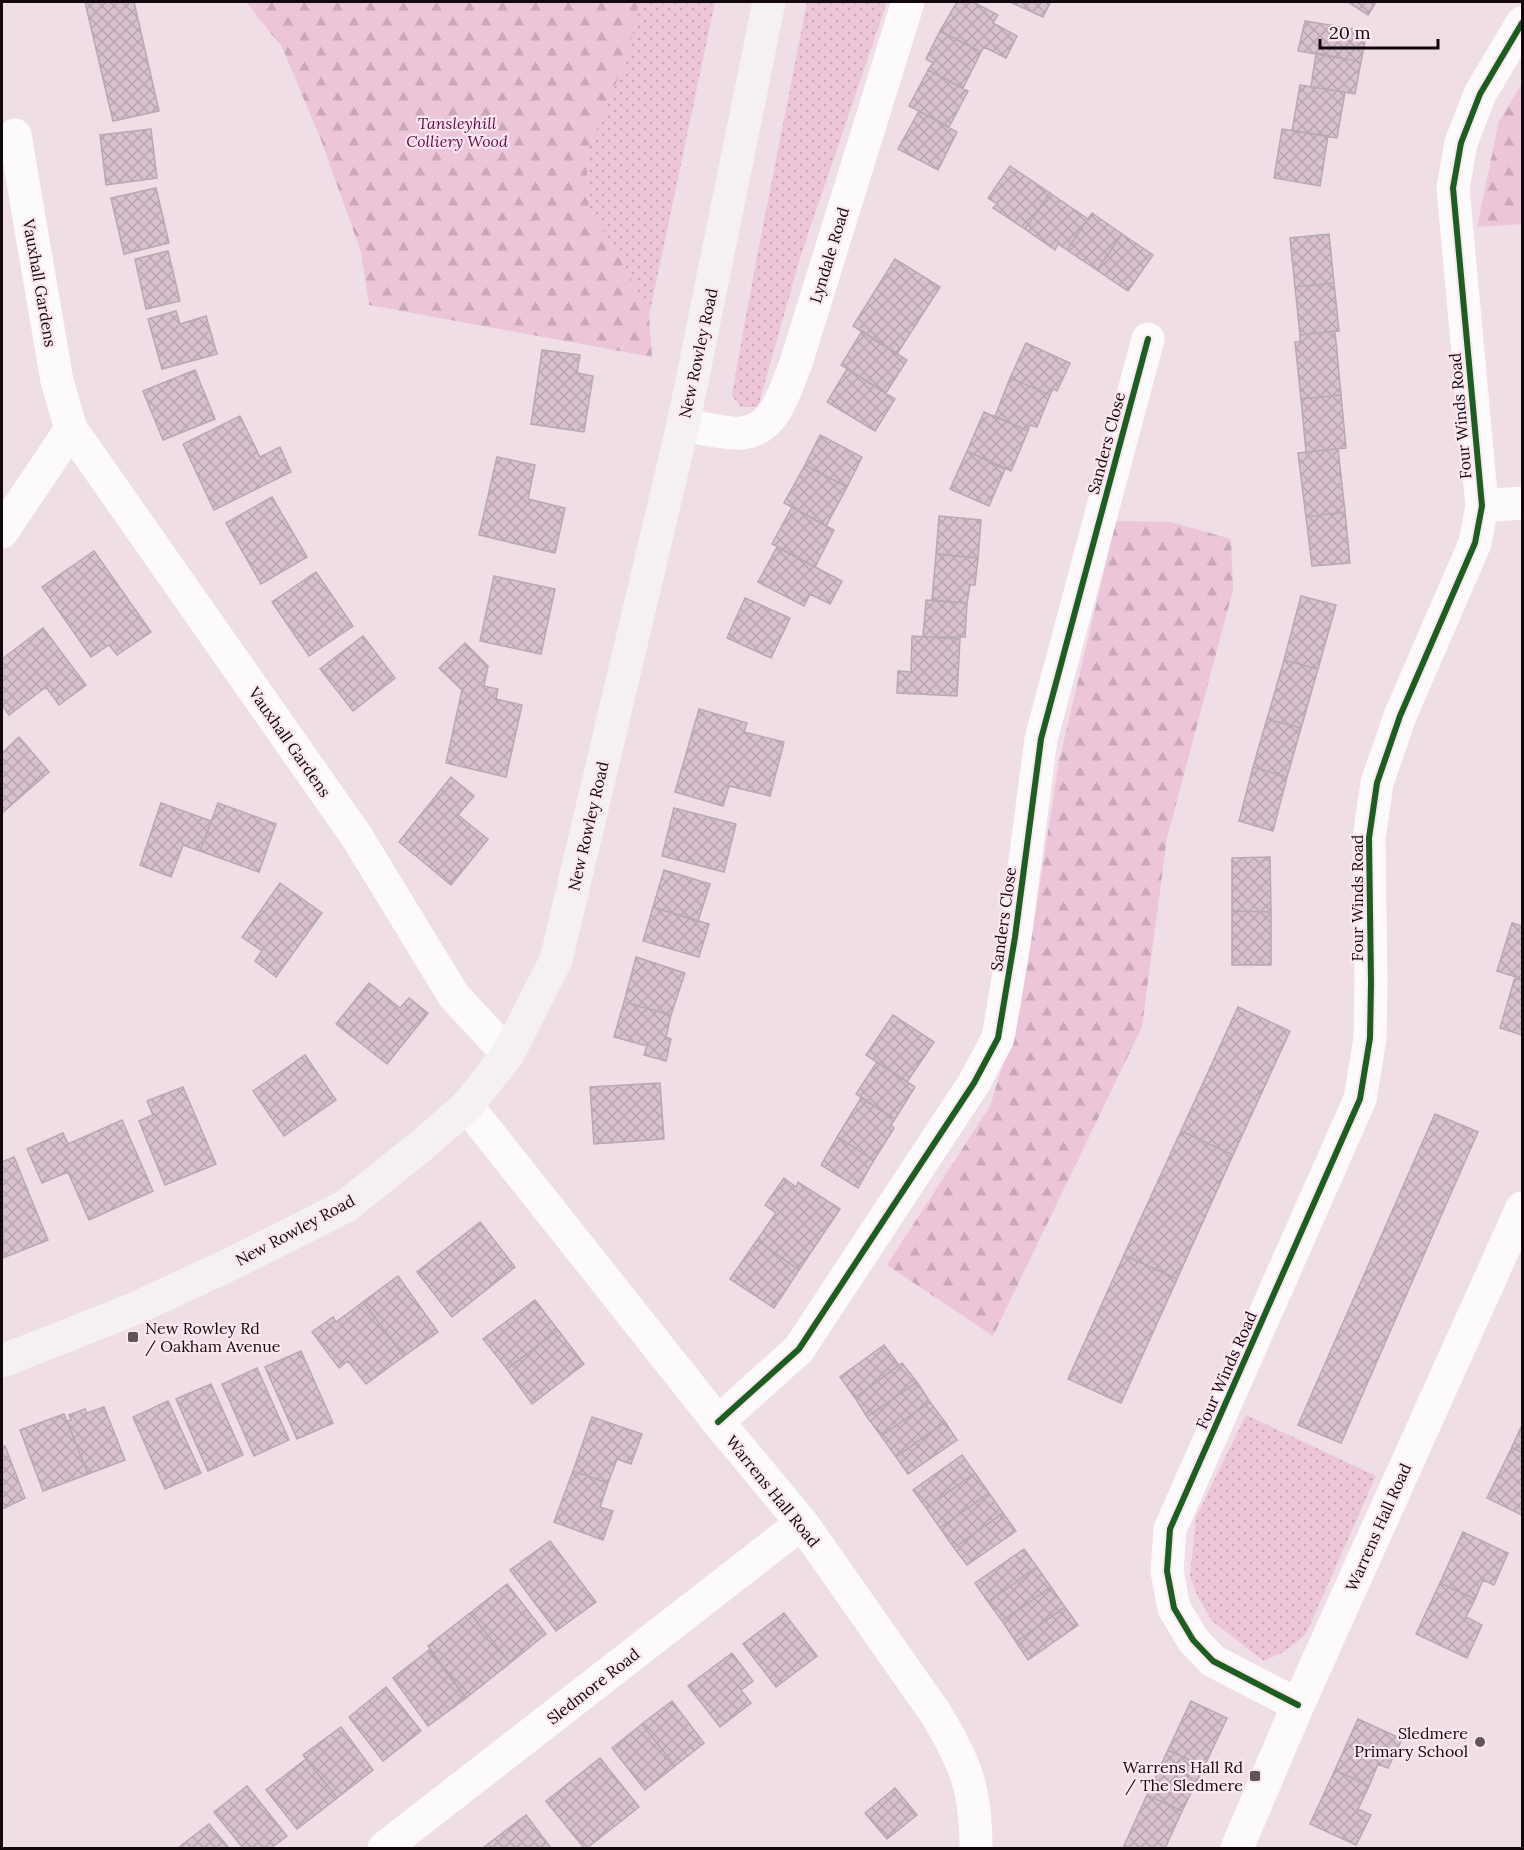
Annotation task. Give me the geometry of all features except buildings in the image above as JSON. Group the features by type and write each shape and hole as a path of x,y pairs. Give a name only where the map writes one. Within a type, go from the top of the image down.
{"main road":[{"name":"New Rowley Road","path":"2,1361 134,1309 346,1206 467,1106 508,1054 556,960 683,425 769,2"}],"street":[{"name":"Lyndale Road","path":"683,425 743,433 761,426 775,413 796,363 908,2"},
{"name":"Four Winds Road","path":"1298,1705 1213,1661 1193,1640 1174,1608 1167,1571 1170,1529 1360,1099 1370,1038 1369,838 1377,783 1400,716 1475,543 1482,506 1453,188 1461,143 1480,94 1522,23"},
{"name":"Vauxhall Gardens","path":"15,135 57,381 71,429 357,837 454,996 508,1054"},
{"name":"Sanders Close","path":"718,1422 799,1349 974,1083 998,1038 1015,937 1041,740 1148,339"},
{"path":"2,532 71,429"},
{"path":"1482,506 1522,503"},
{"name":"Warrens Hall Road","path":"467,1106 718,1422 802,1523 936,1714 956,1747 969,1779 976,1818 976,1848"},
{"name":"Warrens Hall Road","path":"1237,1848 1298,1705 1522,1208"},
{"name":"Sledmore Road","path":"384,1848 802,1523"}],"green space":[{"name":"Tansleyhill Colliery Wood","path":"246,2 639,2 628,54 586,155 589,210 622,260 649,316 652,357 369,305 361,252 321,140 282,47"},
{"path":"639,2 715,2 649,316 622,260 589,210 586,154 628,54"},
{"path":"807,2 887,2 800,258 758,407 741,407 732,396"},
{"path":"1522,83 1522,224 1477,227 1499,121"},
{"path":"1116,521 1171,522 1231,539 1233,590 1167,838 1142,1027 993,1336 887,1265 990,1106 1020,1011 1059,761"},
{"path":"1246,1415 1376,1476 1306,1634 1285,1651 1264,1661 1212,1621 1198,1597 1190,1576 1196,1517"}],"cycle path":[{"path":"1298,1705 1213,1661 1193,1640 1174,1608 1167,1571 1170,1529 1360,1099 1370,1038 1369,838 1377,783 1400,716 1475,543 1482,506 1453,188 1461,143 1480,94 1522,23"},
{"path":"718,1422 799,1349 974,1083 998,1038 1015,937 1041,739 1148,339"}],"place":[{"name":"New Rowley Rd / Oakham Avenue","path":"133,1337"},
{"name":"Sledmere Primary School","path":"1480,1742"},
{"name":"Warrens Hall Rd / The Sledmere","path":"1255,1776"}]}
